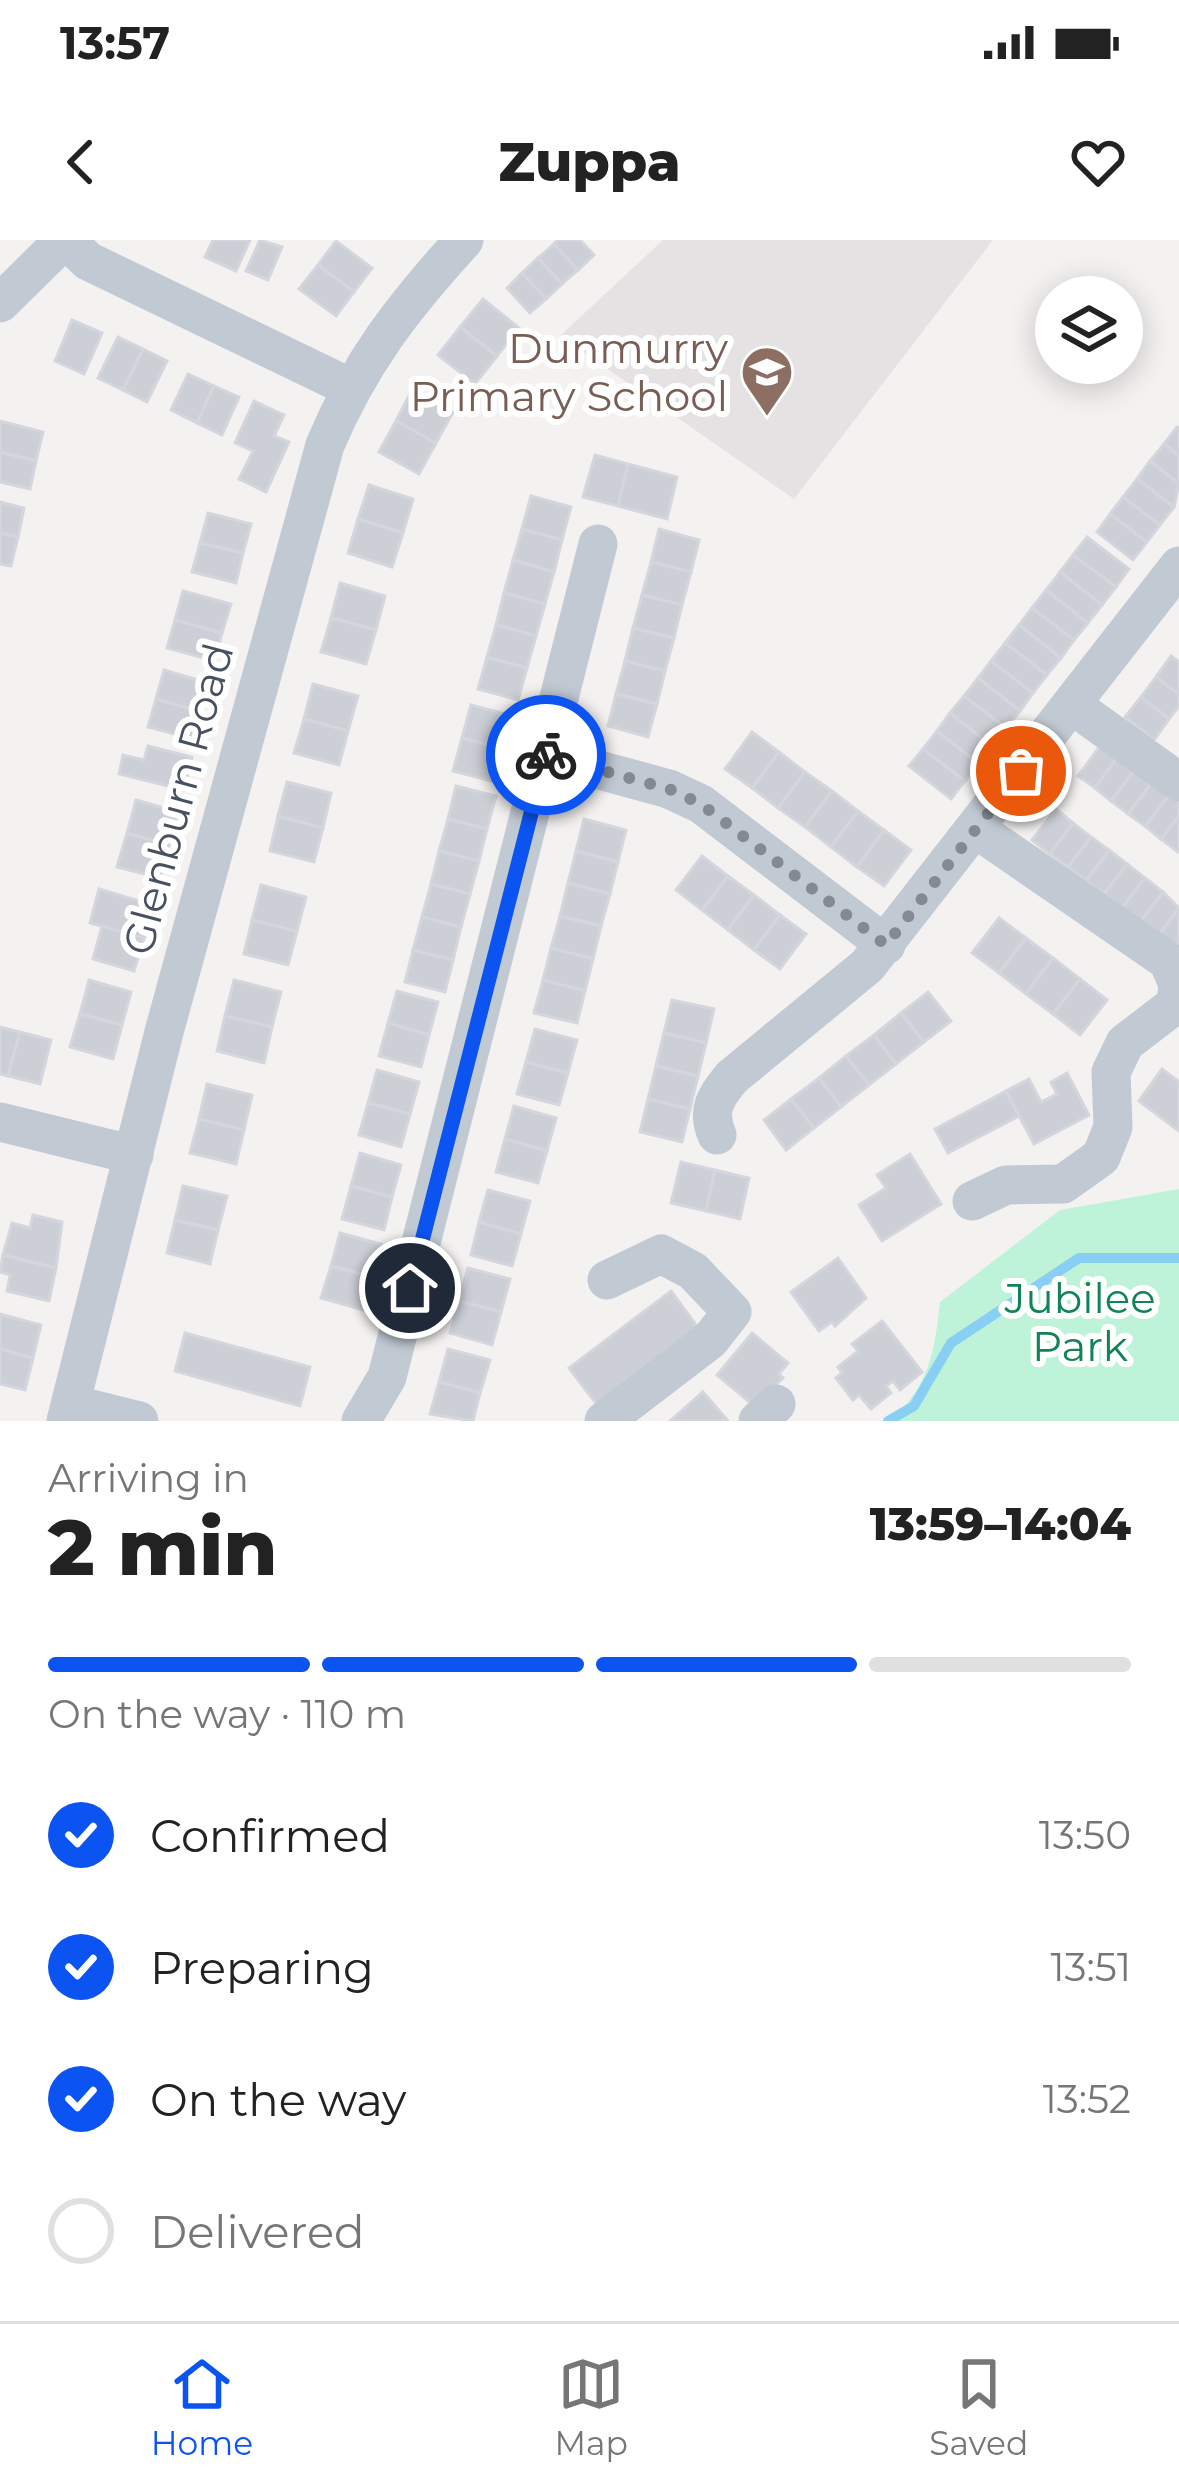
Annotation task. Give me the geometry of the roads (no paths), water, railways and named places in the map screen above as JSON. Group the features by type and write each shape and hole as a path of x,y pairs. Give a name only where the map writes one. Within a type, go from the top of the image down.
{"street":[{"path":"0,303 65,240 88,261 350,387"},
{"name":"Glenburn Road","path":"68,1413 325,445 350,387 382,334 464,240"},
{"path":"361,1421 387,1377 598,544"},
{"path":"717,1135 710,1119 715,1097 732,1077 820,1009 886,945 1179,566"},
{"path":"1072,705 1179,782"},
{"path":"544,754 669,789 701,804 886,945"},
{"path":"972,1201 1006,1185 1063,1184 1101,1157 1113,1126 1111,1072 1125,1043 1176,1004 1178,983 1168,961 976,829"},
{"path":"0,1122 134,1155"},
{"path":"604,1421 710,1340 732,1312 693,1270 661,1254 607,1280"},
{"path":"68,1413 139,1421"}],"waterway":[{"path":"888,1421 914,1406 951,1343 1079,1258 1179,1258"}],"place":[{"name":"Dunmurry Primary School","path":"767,418"}],"park label":[{"name":"Jubilee Park","path":"1080,1322"}]}
